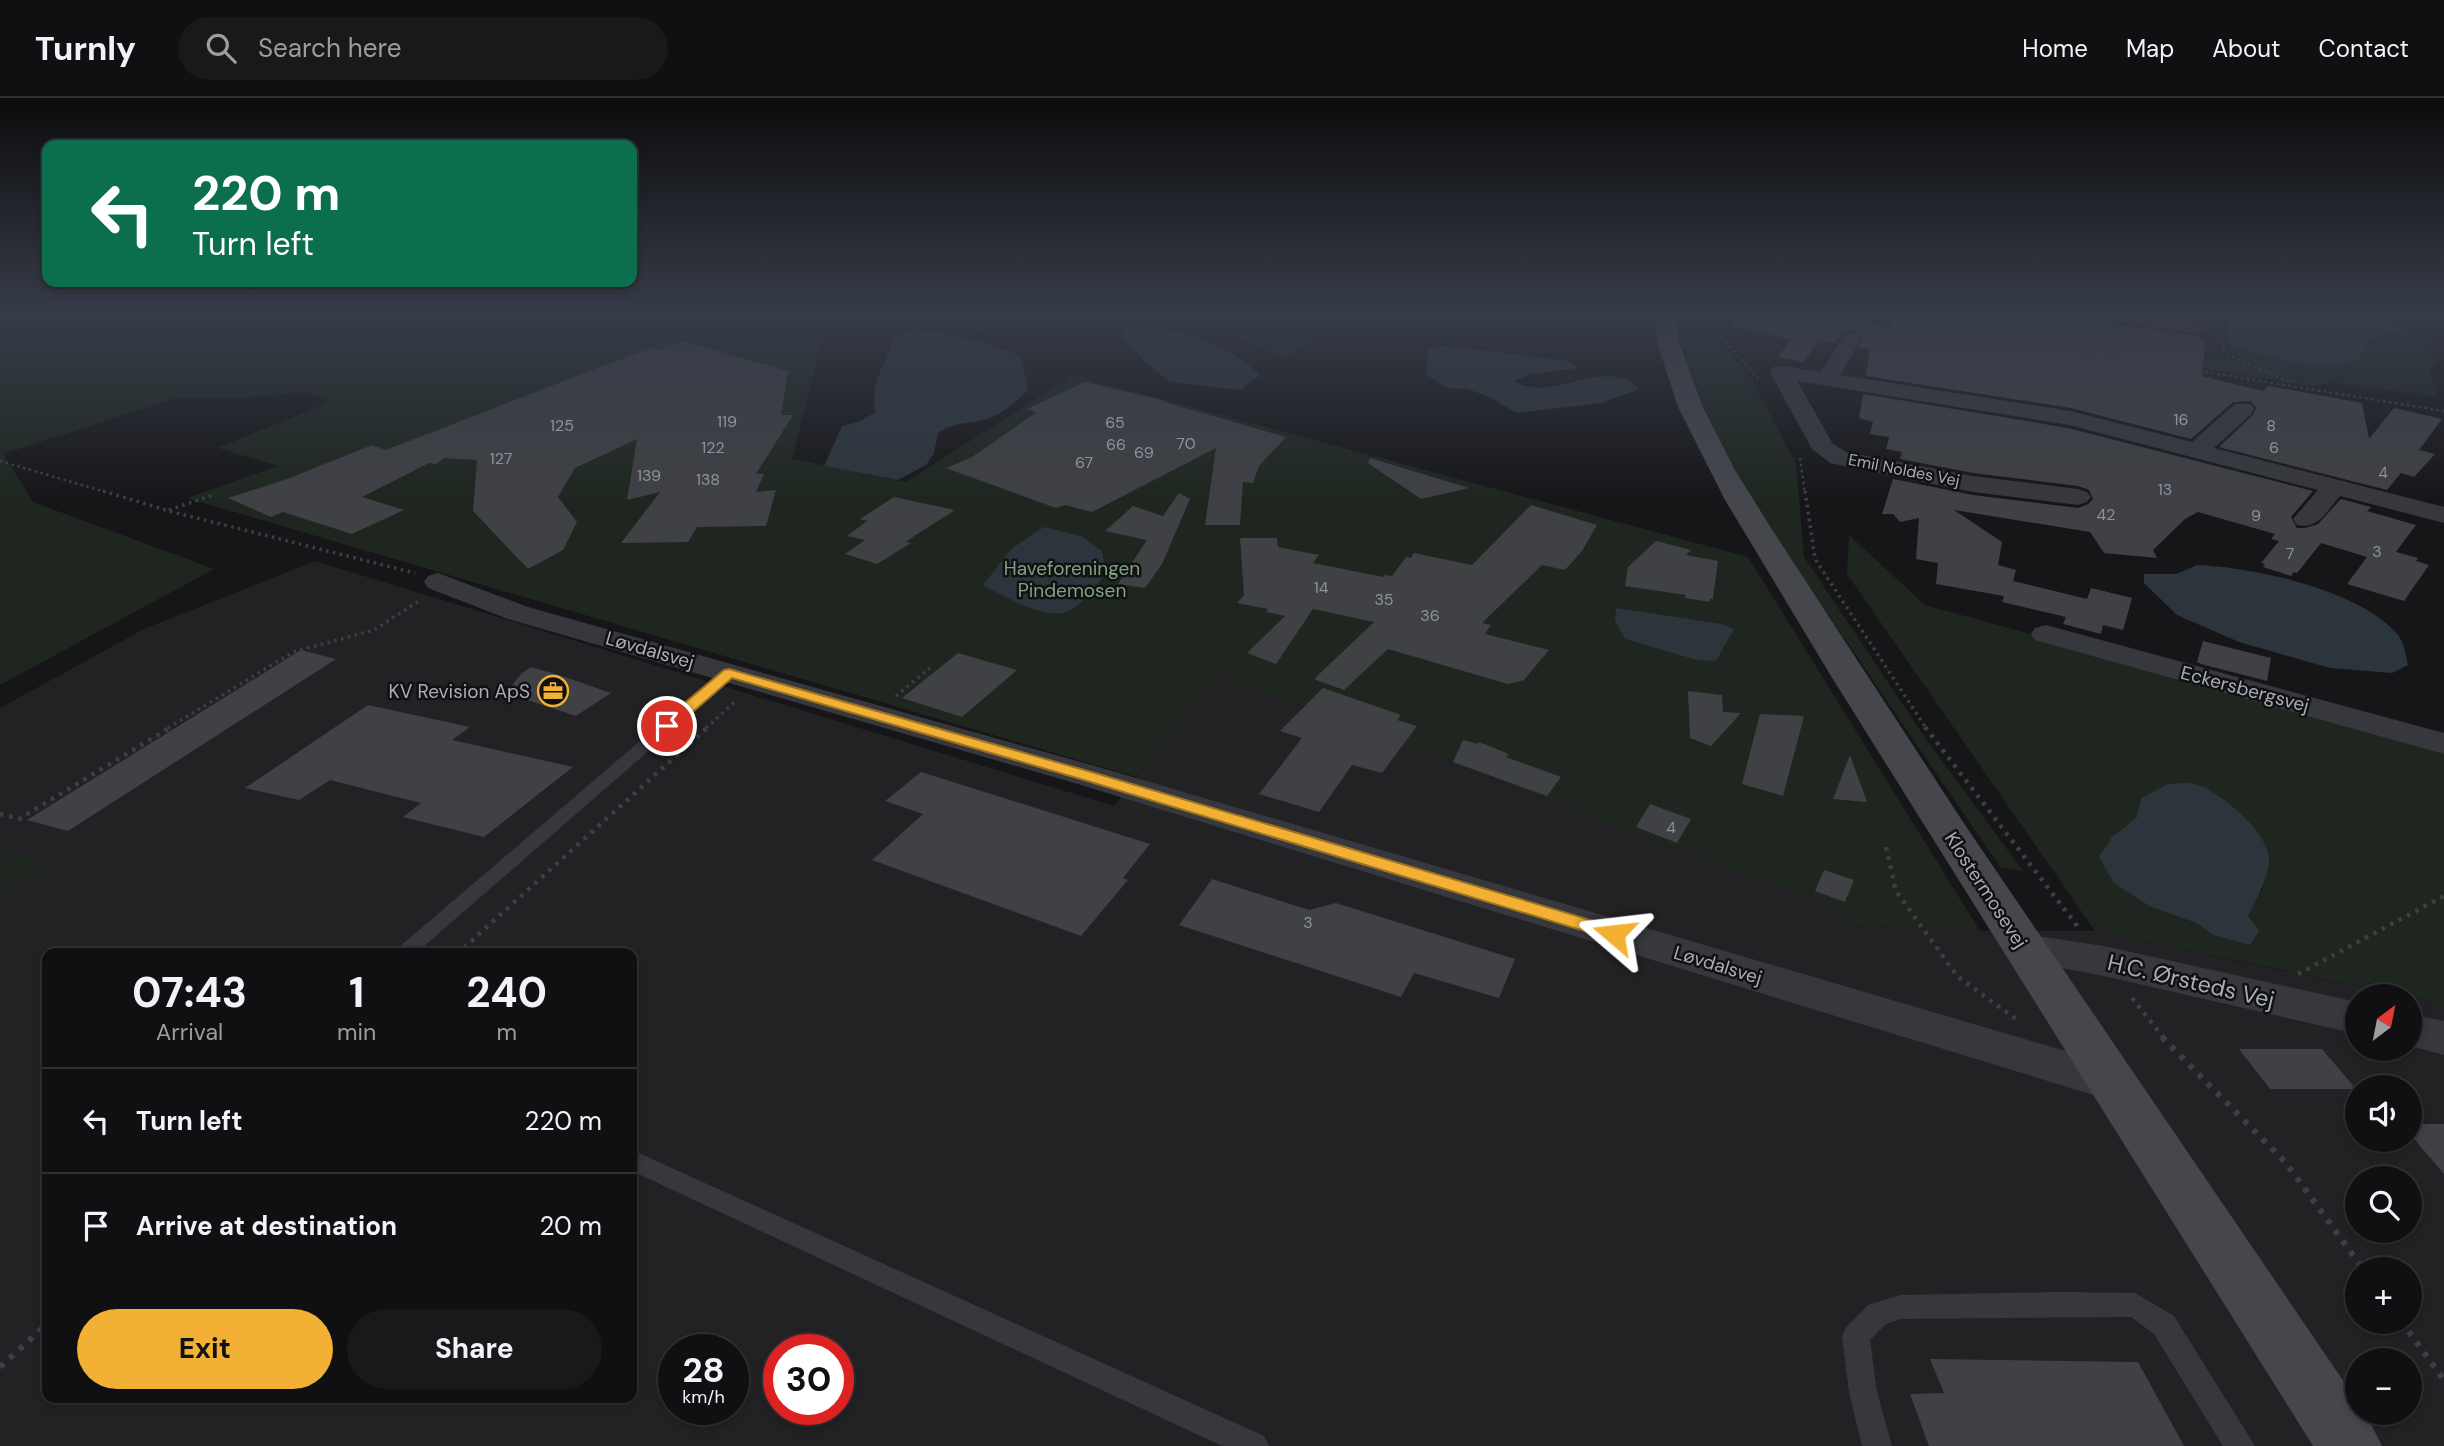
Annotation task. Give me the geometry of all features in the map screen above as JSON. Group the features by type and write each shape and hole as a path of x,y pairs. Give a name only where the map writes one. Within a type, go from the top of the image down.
{"main road":[{"name":"Klostermosevej","path":"1680,377 1686,396 1727,479 1830,649 2350,1446"}],"street":[{"name":"Emil Noldes Vej","path":"1784,377 1824,449 1839,458 1973,484 2078,498"},
{"name":"Emil Noldes Vej","path":"1813,377 2070,418 2444,515"},
{"path":"2198,450 2242,409"},
{"path":"2306,519 2335,486"},
{"name":"Løvdalsvej","path":"438,582 518,613 1090,776 2113,1083"},
{"name":"Eckersbergsvej","path":"2046,634 2444,744"},
{"name":"H.C. Ørsteds Vej","path":"2023,948 2104,961 2345,1015"},
{"path":"2422,1033 2444,1038"}],"lane":[{"path":"408,948 744,677"},
{"path":"637,1162 1254,1446"},
{"path":"1877,1446 1863,1392 1856,1336 1877,1314 1900,1307 2063,1304 2135,1305 2164,1325 2240,1446"}],"path":[{"path":"1756,377 1763,389"},
{"path":"2245,377 2444,411"},
{"path":"2280,377 2302,386"},
{"path":"1800,456 1815,559 1920,720 2154,1028 2286,1163 2354,1257"},
{"path":"0,461 169,511 412,572 438,582 442,587 374,629 293,652 19,819 0,814"},
{"path":"169,511 213,495"},
{"path":"874,715 930,668"},
{"path":"463,948 620,803 744,677"},
{"path":"1886,847 1896,891 1957,976 2022,1023"},
{"path":"2267,998 2303,970 2444,896"},
{"path":"0,1367 42,1329"},
{"path":"2410,1334 2444,1380"}],"shaded area":[{"path":"878,377 1025,377 1028,390 992,417 958,424 938,433 934,453 926,465 898,480 824,466 842,426 861,421 875,412"},
{"path":"1164,377 1257,377 1240,390 1170,382"},
{"path":"1430,377 1523,377 1514,381 1529,387 1545,387 1595,377 1614,377 1626,380 1639,389 1601,403 1517,413 1468,389 1446,388"},
{"path":"1044,527 1081,536 1102,551 1106,574 1083,601 1066,612 1057,614 1035,610 983,585 1011,549"},
{"path":"315,561 1114,806 1216,674 1846,912 1851,925 1980,931 2095,931 2346,984 2345,1061 2422,1061 2422,999 2444,1004 2444,1446 0,1446 0,896 50,862 0,851 0,708 146,628"},
{"path":"2197,565 2275,576 2359,605 2381,619 2398,635 2408,665 2392,673 2330,668 2239,642 2177,615 2144,583 2144,574 2176,574"},
{"path":"1616,608 1722,624 1734,629 1716,661 1697,660 1625,639 1615,620"},
{"path":"2192,783 2205,788 2242,815 2262,838 2269,860 2264,882 2248,916 2259,931 2250,945 2213,935 2196,923 2151,907 2114,883 2099,857 2112,837 2137,817 2141,798 2168,784"}],"green space":[{"name":"Haveforeningen Pindemosen","path":"0,377 812,377 792,459 906,482 1070,377 1080,377 1748,557 1980,931 1851,925 1845,912 1216,674 1136,777 187,498 278,466 218,448 330,402 308,392 240,398 176,398 3,454 33,502 214,569 0,685"},
{"path":"1693,377 1749,377 1753,382 1796,464 1804,557 1926,739 2023,871 2001,868 1801,575 1746,488 1700,397"},
{"path":"2256,377 2432,377 2438,397 2333,383 2313,386"},
{"path":"1849,535 1925,605 2444,748 2444,1004 2422,999 2422,984 2348,984 2095,931 1847,574","holes":["2137,817 2264,886 2248,916 2213,935 2196,923 2151,907 2112,837"]},
{"path":"0,851 51,862 0,896"}],"building":[{"path":"574,377 787,377 781,415 793,415 756,474 764,474 756,492 776,490 766,526 697,527 688,542 621,543 660,492 627,500 637,439 575,468 558,497 577,522 563,550 528,569 473,511 477,460 444,458 362,497 404,510 352,534 283,512 271,517 228,498 287,479 372,445 386,450"},
{"path":"1872,377 2206,377 2263,391 2269,386 2362,403 2369,439 2394,408 2442,419 2419,450 2435,454 2414,477 2401,473 2387,490 2219,447 2253,415 2256,408 2251,401 2233,402 2191,439 2071,408"},
{"path":"1085,382 1166,401 1164,402 1286,437 1259,466 1253,483 1243,482 1240,525 1205,525 1216,448 1092,512 1065,505 1056,508 946,468 972,457 1037,412 1027,409"},
{"path":"1863,394 2068,428 2313,491 2291,517 2297,528 2318,524 2341,499 2371,507 2367,511 2416,525 2396,552 2418,558 2416,561 2429,565 2404,601 2347,584 2367,557 2321,543 2297,573 2294,572 2291,576 2263,567 2265,564 2261,563 2279,541 2271,539 2275,534 2198,512 2185,519 2153,550 2157,558 2104,553 2090,532 1954,510 2002,542 1998,565 2016,570 2013,581 2087,599 2091,588 2132,598 2123,630 2103,625 2101,634 2063,624 2066,617 2002,602 2004,596 1936,584 1938,563 1916,559 1919,518 1900,522 1893,514 1882,514 1893,479 1973,495 2078,508 2093,499 2089,490 2078,486 1973,473 1900,459 1902,452 1886,449 1889,437 1870,434 1873,422 1859,418"},
{"path":"1370,458 1469,488 1421,499 1368,463"},
{"path":"1179,493 1190,499 1162,564 1145,588 1118,584 1147,540 1105,531 1133,506 1163,516"},
{"path":"894,497 955,510 905,542 911,543 877,564 845,554 865,540 847,536 867,521 860,519"},
{"path":"1531,505 1597,525 1582,551 1565,570 1542,565 1482,623 1491,625 1485,634 1549,650 1524,680 1508,684 1388,649 1344,690 1314,679 1374,622 1313,609 1276,664 1247,653 1285,616 1266,612 1268,609 1237,603 1244,595 1240,538 1277,538 1278,547 1319,555 1313,563 1383,577 1392,576 1406,557 1411,558 1414,553 1472,565"},
{"path":"1656,541 1691,550 1686,555 1718,561 1713,599 1710,599 1710,602 1685,598 1686,595 1625,586 1628,567"},
{"path":"2203,641 2271,658 2267,681 2197,662"},
{"path":"301,650 336,659 68,831 27,820"},
{"path":"958,653 1017,670 962,717 902,698"},
{"name":"KV Revision ApS","path":"531,667 611,693 576,716 506,693 522,673"},
{"path":"1323,688 1401,715 1397,720 1417,726 1382,773 1352,765 1319,812 1259,794 1302,738 1280,731"},
{"path":"1688,691 1722,695 1723,712 1741,713 1711,746 1690,738"},
{"path":"368,705 470,727 452,740 573,767 484,837 403,817 421,803 330,780 299,800 245,788"},
{"path":"1760,714 1804,716 1783,796 1742,784"},
{"path":"1463,740 1477,744 1479,742 1509,754 1506,757 1561,777 1547,796 1453,762"},
{"path":"1850,755 1867,802 1833,799"},
{"path":"921,772 1150,844 1123,878 1128,880 1081,936 872,860 923,814 885,801"},
{"path":"1650,804 1691,819 1677,843 1636,827"},
{"path":"1824,870 1854,880 1845,902 1815,891"},
{"path":"1212,879 1309,910 1336,903 1515,959 1499,998 1414,973 1401,997 1179,925"},
{"path":"2239,1049 2322,1049 2345,1076 2345,1089 2270,1089"},
{"path":"2422,1124 2444,1124 2444,1174 2422,1148"},
{"path":"1930,1359 2138,1362 2184,1446 1929,1446 1910,1394 1944,1393"}],"place":[{"name":"KV Revision ApS","path":"553,691"}],"route":[{"path":"667,726 729,673 1090,776 1614,934"}]}
